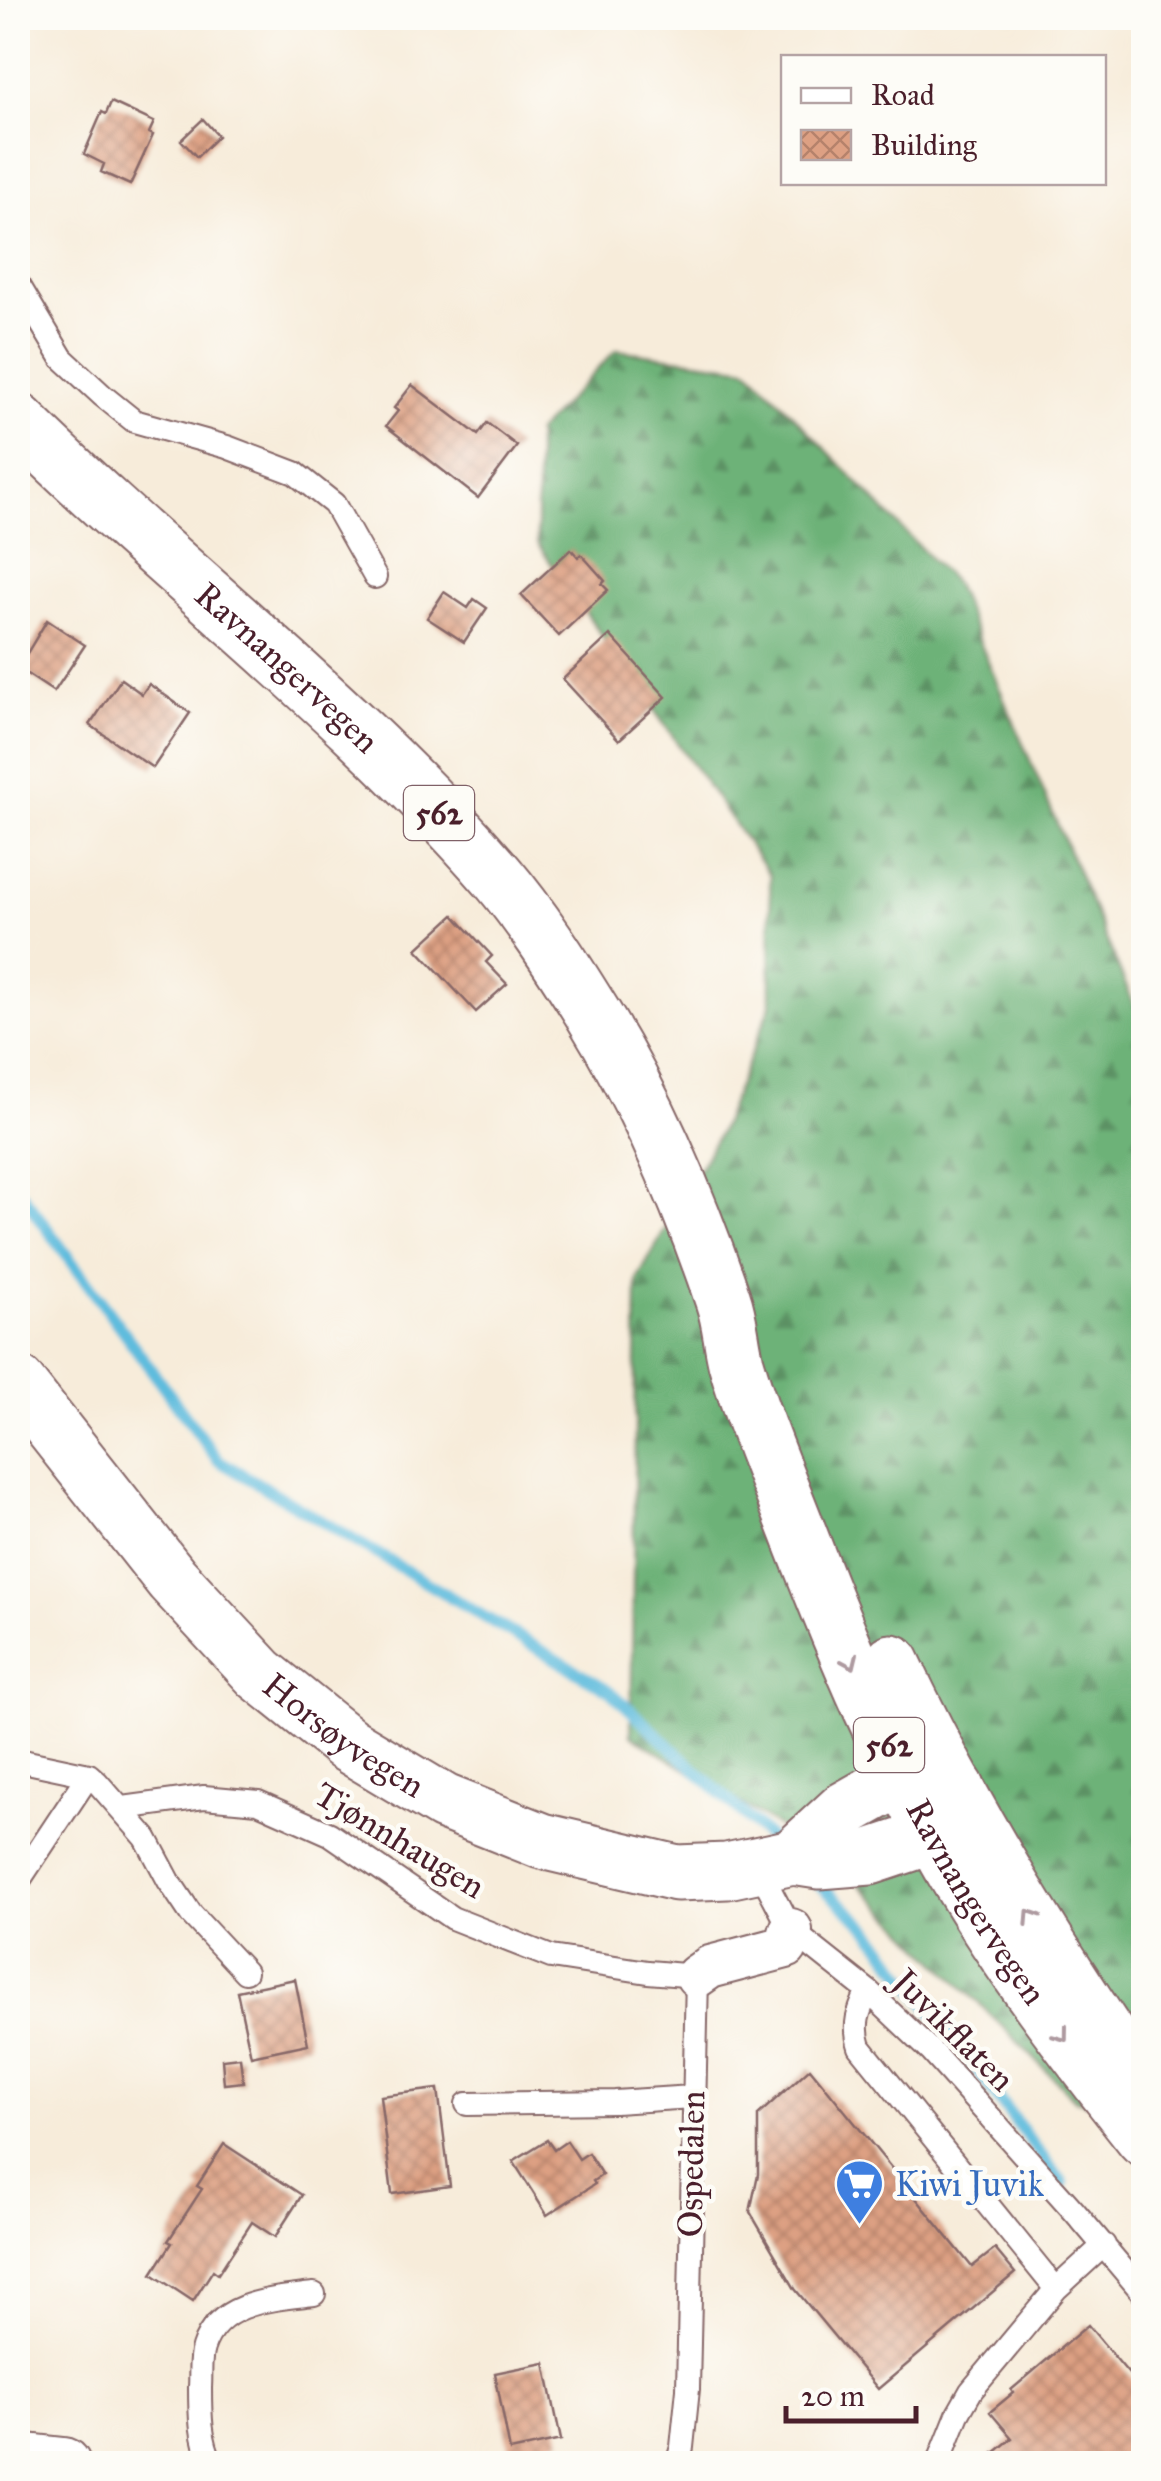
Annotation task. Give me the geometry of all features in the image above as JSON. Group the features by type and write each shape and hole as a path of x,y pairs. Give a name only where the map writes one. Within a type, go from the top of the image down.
{"main road":[{"name":"Ravnangervegen","path":"18,420 69,472 362,733 500,879 593,1015 629,1081 692,1218 726,1306 757,1356 918,1718 945,1812 1024,1983 1144,2138"},
{"name":"Ravnangervegen","path":"726,1306 736,1362 800,1537 904,1776"},
{"name":"Horsøyvegen","path":"18,1384 216,1630 274,1686 347,1744 444,1802 542,1841 677,1873 870,1857 945,1812"},
{"path":"775,1862 844,1810 904,1776 945,1812"},
{"name":"Ravnangervegen","path":"945,1812 996,1862 1144,2088"}],"street":[{"path":"696,1976 710,1967 786,1946 791,1930"},
{"path":"18,2459 64,2464"}],"lane":[{"path":"18,284 62,358 103,396 134,421 227,447 294,473 334,504 376,577"},
{"path":"18,1760 89,1775 123,1808 146,1838 168,1882 191,1914 245,1972"},
{"path":"18,1882 89,1775"},
{"name":"Tjønnhaugen","path":"123,1808 204,1797 258,1802 330,1834 452,1918 551,1957 696,1976"},
{"name":"Juvikflaten","path":"775,1862 791,1930 868,1992 931,2051 1144,2294"},
{"name":"Ospedalen","path":"677,2464 688,2389 696,1976"},
{"path":"868,1992 856,2016 860,2047 1056,2289"},
{"path":"467,2104 692,2097"},
{"path":"938,2464 972,2391 1056,2289 1104,2245"},
{"path":"212,2464 202,2430 200,2395 202,2352 210,2332 230,2314 253,2302 314,2294"}],"green space":[{"path":"616,350 748,368 955,584 1136,1009 1143,1017 1143,2114 1076,2100 841,1866 631,1735 637,1280 720,1131 771,1005 770,875 537,543 537,432"}],"building":[{"path":"111,102 154,122 149,133 153,135 130,185 101,172 104,164 84,154 102,112 106,114"},
{"path":"203,119 218,136 197,157 181,140"},
{"path":"412,385 478,435 487,423 517,446 478,498 386,426"},
{"path":"571,549 578,557 581,554 608,590 559,636 521,595"},
{"path":"444,592 468,608 474,599 487,608 464,642 427,618"},
{"path":"47,620 85,645 54,692 18,668"},
{"path":"610,635 666,697 619,740 563,679"},
{"path":"121,679 142,694 149,684 190,713 153,768 90,725"},
{"path":"454,915 492,956 486,962 507,984 476,1012 417,949"},
{"path":"295,1979 308,2044 251,2056 237,1991"},
{"path":"240,2057 243,2082 224,2084 222,2059"},
{"path":"810,2068 972,2267 995,2249 1015,2273 878,2389 795,2289 750,2212 758,2174 758,2115"},
{"path":"438,2089 450,2186 392,2194 380,2096"},
{"path":"547,2140 554,2150 567,2141 579,2159 588,2153 602,2175 593,2181 595,2184 547,2215 513,2161"},
{"path":"224,2144 302,2195 275,2237 252,2222 218,2274 213,2270 193,2301 152,2274 202,2189 197,2186"},
{"path":"1088,2325 1144,2392 1144,2464 981,2464 1012,2438 990,2412"},
{"path":"545,2363 561,2440 510,2451 495,2373"}],"waterway":[{"path":"18,1189 218,1460 610,1691 777,1845"},
{"path":"814,1879 870,1930 1063,2184"}],"place":[{"name":"Kiwi Juvik","path":"860,2226"}]}
